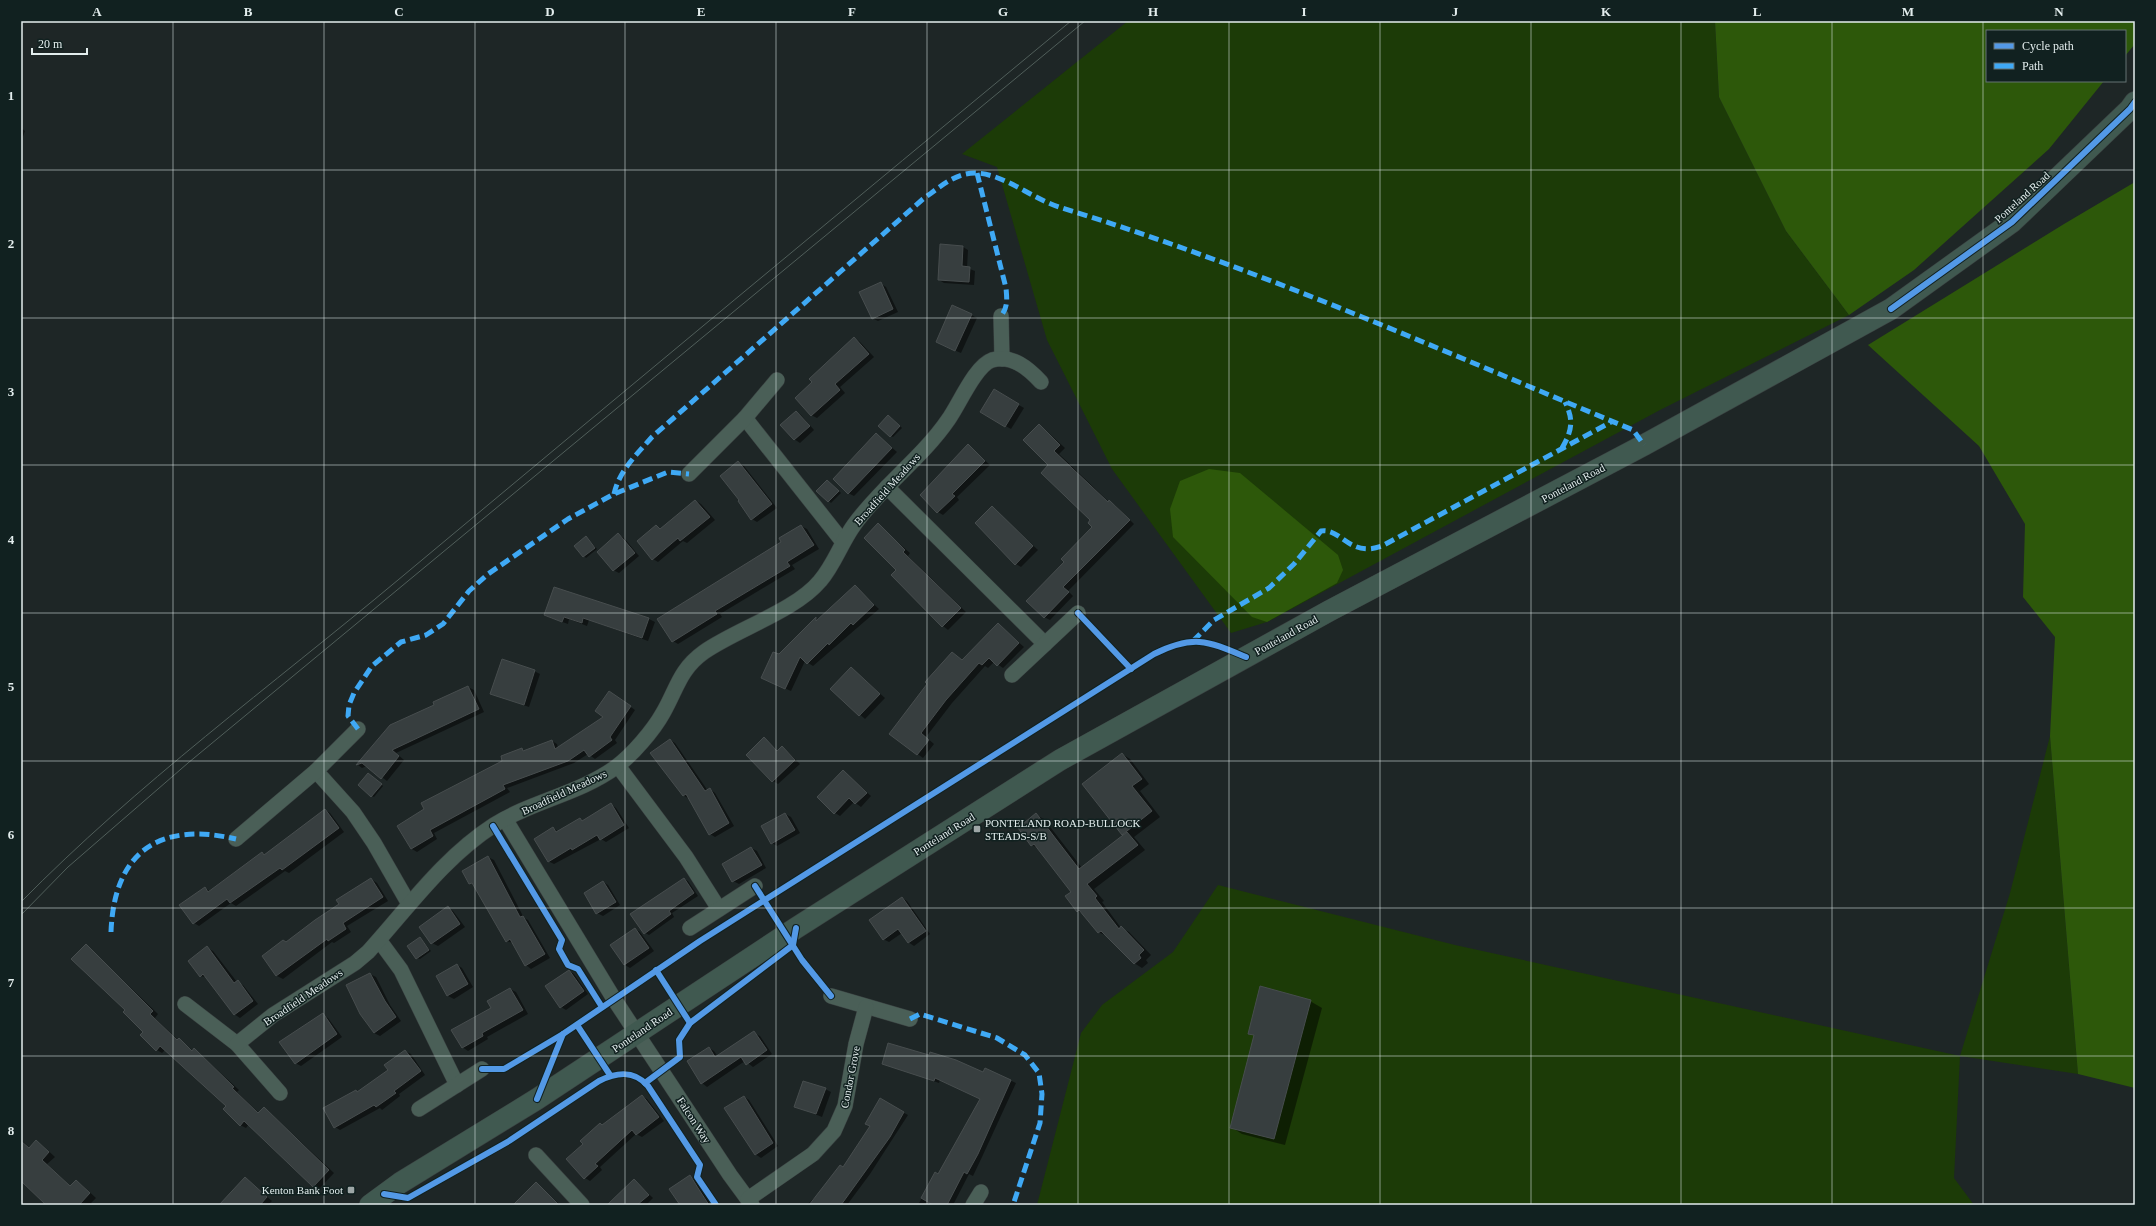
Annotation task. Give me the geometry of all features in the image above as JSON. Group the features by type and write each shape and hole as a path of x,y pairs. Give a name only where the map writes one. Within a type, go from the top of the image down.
{"main road":[{"name":"Ponteland Road","path":"370,1205 400,1183 537,1099 796,928 1060,760 1329,611 1644,445 1891,309 2012,222 2130,109 2135,102"}],"street":[{"path":"1000,316 1002,359 1021,365 1041,382"},
{"name":"Broadfield Meadows","path":"237,1044 273,1015 355,963 379,940 446,862 493,826 505,819 588,783 618,766 655,725 663,713 681,674 687,667 714,646 810,591 829,568 843,542 861,516 943,427 979,370 990,361 1002,359"},
{"path":"688,474 745,418 777,380"},
{"path":"745,418 843,542"},
{"path":"887,487 1044,644"},
{"path":"1012,675 1078,613"},
{"path":"236,839 316,771 358,729"},
{"path":"618,766 682,851 718,909"},
{"path":"316,771 353,812 374,843 409,904"},
{"name":"Falcon Way","path":"505,819 614,999 750,1202"},
{"path":"690,928 755,886"},
{"path":"379,940 401,970 457,1085"},
{"path":"831,996 910,1019"},
{"path":"185,1004 237,1044 280,1093"},
{"name":"Condor Grove","path":"750,1202 813,1154 834,1132 845,1106 856,1044 866,1007"},
{"path":"419,1109 482,1069"},
{"path":"536,1155 582,1205"},
{"path":"973,1205 981,1192"}],"green space":[{"path":"1128,21 1715,21 1719,97 1786,231 1849,315 1660,410 1267,622 1231,633 1112,469 1047,340 997,167 962,154"},
{"path":"1715,21 2135,21 2135,44 2126,55 2126,30 1986,30 1986,82 2103,82 2049,149 1914,270 1849,315 1786,231 1719,97"},
{"path":"2135,182 2135,1088 2078,1074 2050,736 2055,637 2023,597 2025,524 1979,446 1868,345"},
{"path":"1209,469 1240,473 1338,555 1343,570 1337,583 1267,622 1252,617 1173,537 1170,509 1180,481"},
{"path":"2050,736 2078,1074 1960,1056 2010,893"},
{"path":"1218,885 1455,945 1960,1056 1954,1178 1974,1205 1037,1205 1081,1033 1102,1005 1173,952"}],"building":[{"path":"940,244 963,246 962,266 970,267 969,282 938,280"},
{"path":"881,282 893,309 872,319 859,292"},
{"path":"952,305 972,314 955,351 936,342"},
{"path":"854,337 869,354 835,384 840,390 811,416 795,398 812,382 809,379"},
{"path":"994,389 1019,404 1005,427 980,412"},
{"path":"796,411 810,426 794,440 780,425"},
{"path":"888,415 900,426 890,437 878,426"},
{"path":"1039,424 1060,445 1054,451 1108,502 1109,500 1130,520 1063,587 1069,592 1044,618 1026,601 1064,562 1061,559 1092,527 1088,523 1090,520 1041,473 1048,465 1023,440"},
{"path":"876,433 892,448 848,494 833,479"},
{"path":"968,444 985,461 952,494 955,496 937,513 920,495"},
{"path":"738,461 772,504 751,520 738,501 739,500 720,476"},
{"path":"827,480 839,491 828,502 816,491"},
{"path":"695,500 710,517 680,541 678,538 652,560 637,541 656,525 660,529"},
{"path":"992,506 1033,546 1015,565 975,523"},
{"path":"878,523 905,550 903,552 961,608 942,627 891,575 896,570 864,538"},
{"path":"801,525 814,545 787,562 790,566 715,611 717,614 672,642 657,619 781,542 779,538"},
{"path":"618,533 635,553 613,571 597,552"},
{"path":"586,536 595,548 583,557 574,546"},
{"path":"855,585 874,605 853,625 851,623 829,645 828,643 807,664 800,657 785,689 761,678 773,652 779,654 816,617 816,621"},
{"path":"554,587 649,618 642,638 583,618 582,623 564,617 562,622 544,615"},
{"path":"998,623 1019,643 997,666 989,658 982,665 979,663 946,700 921,733 929,740 917,755 889,734 927,684 925,682 952,652 962,660"},
{"path":"502,659 535,670 524,705 490,694"},
{"path":"851,667 880,694 859,716 830,689"},
{"path":"468,686 479,709 392,750 399,756 381,779 362,763 356,765 390,725 434,705 433,702"},
{"path":"609,691 631,706 610,737 612,740 589,757 584,750 568,761 503,785 505,789 430,830 433,836 411,849 397,826 424,809 421,803 502,761 501,756 522,748 523,751 552,740 555,749 603,717 595,711"},
{"path":"764,737 777,751 782,746 795,760 772,782 746,755"},
{"path":"670,739 705,791 710,788 729,823 709,835 686,794 683,796 650,753"},
{"path":"1122,753 1142,779 1132,786 1152,811 1122,835 1082,784"},
{"path":"843,770 867,793 855,804 849,798 834,814 817,797"},
{"path":"368,773 382,784 371,797 358,785"},
{"path":"611,803 624,825 600,840 597,835 548,862 534,839 553,827 556,832 580,818 582,821"},
{"path":"325,809 339,828 282,870 280,868 230,903 227,899 193,924 179,905 205,887 208,892 262,852 264,855"},
{"path":"785,813 795,830 771,844 761,826"},
{"path":"1036,813 1079,869 1127,832 1138,845 1087,884 1097,896 1095,898 1119,929 1121,926 1144,950 1139,955 1141,958 1134,964 1101,931 1098,933 1079,910 1077,912 1065,896 1071,892 1034,844 1031,846 1018,828"},
{"path":"751,847 762,865 732,882 722,864"},
{"path":"488,856 520,917 523,916 545,954 525,966 510,939 506,942 472,883 469,884 462,871"},
{"path":"371,878 383,897 343,923 346,929 328,941 327,939 276,976 262,956 283,940 286,942 339,904 336,900"},
{"path":"684,878 694,893 669,911 671,914 644,934 630,914"},
{"path":"603,881 616,902 596,914 584,893"},
{"path":"902,897 926,931 908,943 898,929 883,940 869,920"},
{"path":"448,906 460,924 431,944 419,927"},
{"path":"635,928 649,948 624,965 610,945"},
{"path":"420,937 429,950 416,959 407,946"},
{"path":"86,944 153,1011 150,1014 177,1040 179,1038 192,1051 194,1048 258,1113 264,1107 329,1170 313,1187 244,1121 240,1126 223,1109 226,1106 160,1046 156,1051 140,1035 143,1032 123,1012 125,1010 71,959"},
{"path":"207,946 234,983 238,980 253,1001 234,1015 203,974 200,977 188,961"},
{"path":"457,964 468,984 447,996 436,976"},
{"path":"569,970 584,991 560,1008 545,986"},
{"path":"370,973 385,1001 396,1017 374,1033 360,1014 346,985"},
{"path":"1260,986 1311,1000 1274,1139 1230,1128 1254,1035 1248,1034"},
{"path":"510,988 523,1010 482,1033 483,1036 462,1048 451,1030 491,1008 487,1001"},
{"path":"323,1013 337,1034 295,1064 279,1042"},
{"path":"754,1031 767,1050 746,1065 741,1057 701,1084 687,1061 709,1047 715,1057"},
{"path":"888,1043 929,1055 930,1052 956,1060 983,1072 985,1068 1011,1080 978,1154 967,1174 964,1172 947,1205 933,1205 921,1198 935,1172 938,1174 980,1099 935,1078 934,1081 882,1064"},
{"path":"405,1050 421,1071 394,1091 396,1093 376,1107 374,1105 334,1128 323,1108 356,1090 357,1092 388,1070 384,1065"},
{"path":"803,1081 826,1088 816,1114 794,1107"},
{"path":"642,1095 659,1117 636,1135 632,1130 595,1164 598,1166 584,1179 566,1159 583,1144 580,1141 600,1123 602,1125"},
{"path":"744,1096 773,1143 755,1155 724,1108"},
{"path":"880,1098 904,1112 890,1137 841,1205 809,1205 840,1165 843,1167 870,1126 865,1124"},
{"path":"36,1140 49,1152 42,1160 70,1186 76,1180 90,1193 79,1205 46,1205 21,1181 21,1141 29,1148"},
{"path":"690,1175 709,1205 680,1205 669,1189"},
{"path":"245,1177 267,1197 260,1205 219,1205"},
{"path":"634,1179 649,1195 637,1205 607,1205"},
{"path":"536,1182 559,1205 513,1205"}],"tram line":[{"path":"21,902 111,817 205,736 398,580 1071,21"},
{"path":"21,915 68,867 188,763 1085,21"}],"marked path":[{"path":"614,494 616,486 624,470 652,437 923,199 948,181 969,173 977,173 999,178 1051,204 1207,257 1350,312 1633,430 1644,445"},
{"path":"977,173 1006,288 1006,306 1001,316"},
{"path":"1562,448 1570,431 1571,425 1570,414 1565,402"},
{"path":"1193,641 1214,620 1269,588 1294,564 1321,531 1328,531 1354,546 1362,548 1371,549 1382,546 1613,421"},
{"path":"358,729 348,716 349,705 354,693 372,666 401,642 426,635 443,624 469,591 488,574 568,519 614,494 668,472 689,474"},
{"path":"111,932 114,904 121,881 132,863 146,849 163,839 184,835 209,835 236,839"},
{"path":"910,1019 920,1014 997,1038 1025,1055 1039,1073 1042,1094 1040,1123 1013,1205"}],"cycle path":[{"path":"1891,309 2012,222 2130,109 2135,102"},
{"path":"1078,613 1131,669"},
{"path":"482,1069 504,1069 563,1034 700,941 1154,654 1180,644 1201,642 1221,647 1246,657"},
{"path":"493,826 562,940 559,949 568,965 578,969 602,1007"},
{"path":"755,886 802,960 831,996"},
{"path":"645,1083 680,1057 679,1040 690,1023 793,945 796,928"},
{"path":"656,970 690,1023"},
{"path":"577,1025 610,1075"},
{"path":"537,1099 563,1034"},
{"path":"384,1194 408,1198 509,1141 599,1081 619,1074 625,1074 637,1077 648,1086 700,1165 697,1177 716,1205"}],"place":[{"name":"PONTELAND ROAD-BULLOCK STEADS-S/B","path":"977,829"},
{"name":"Kenton Bank Foot","path":"351,1190"}]}
